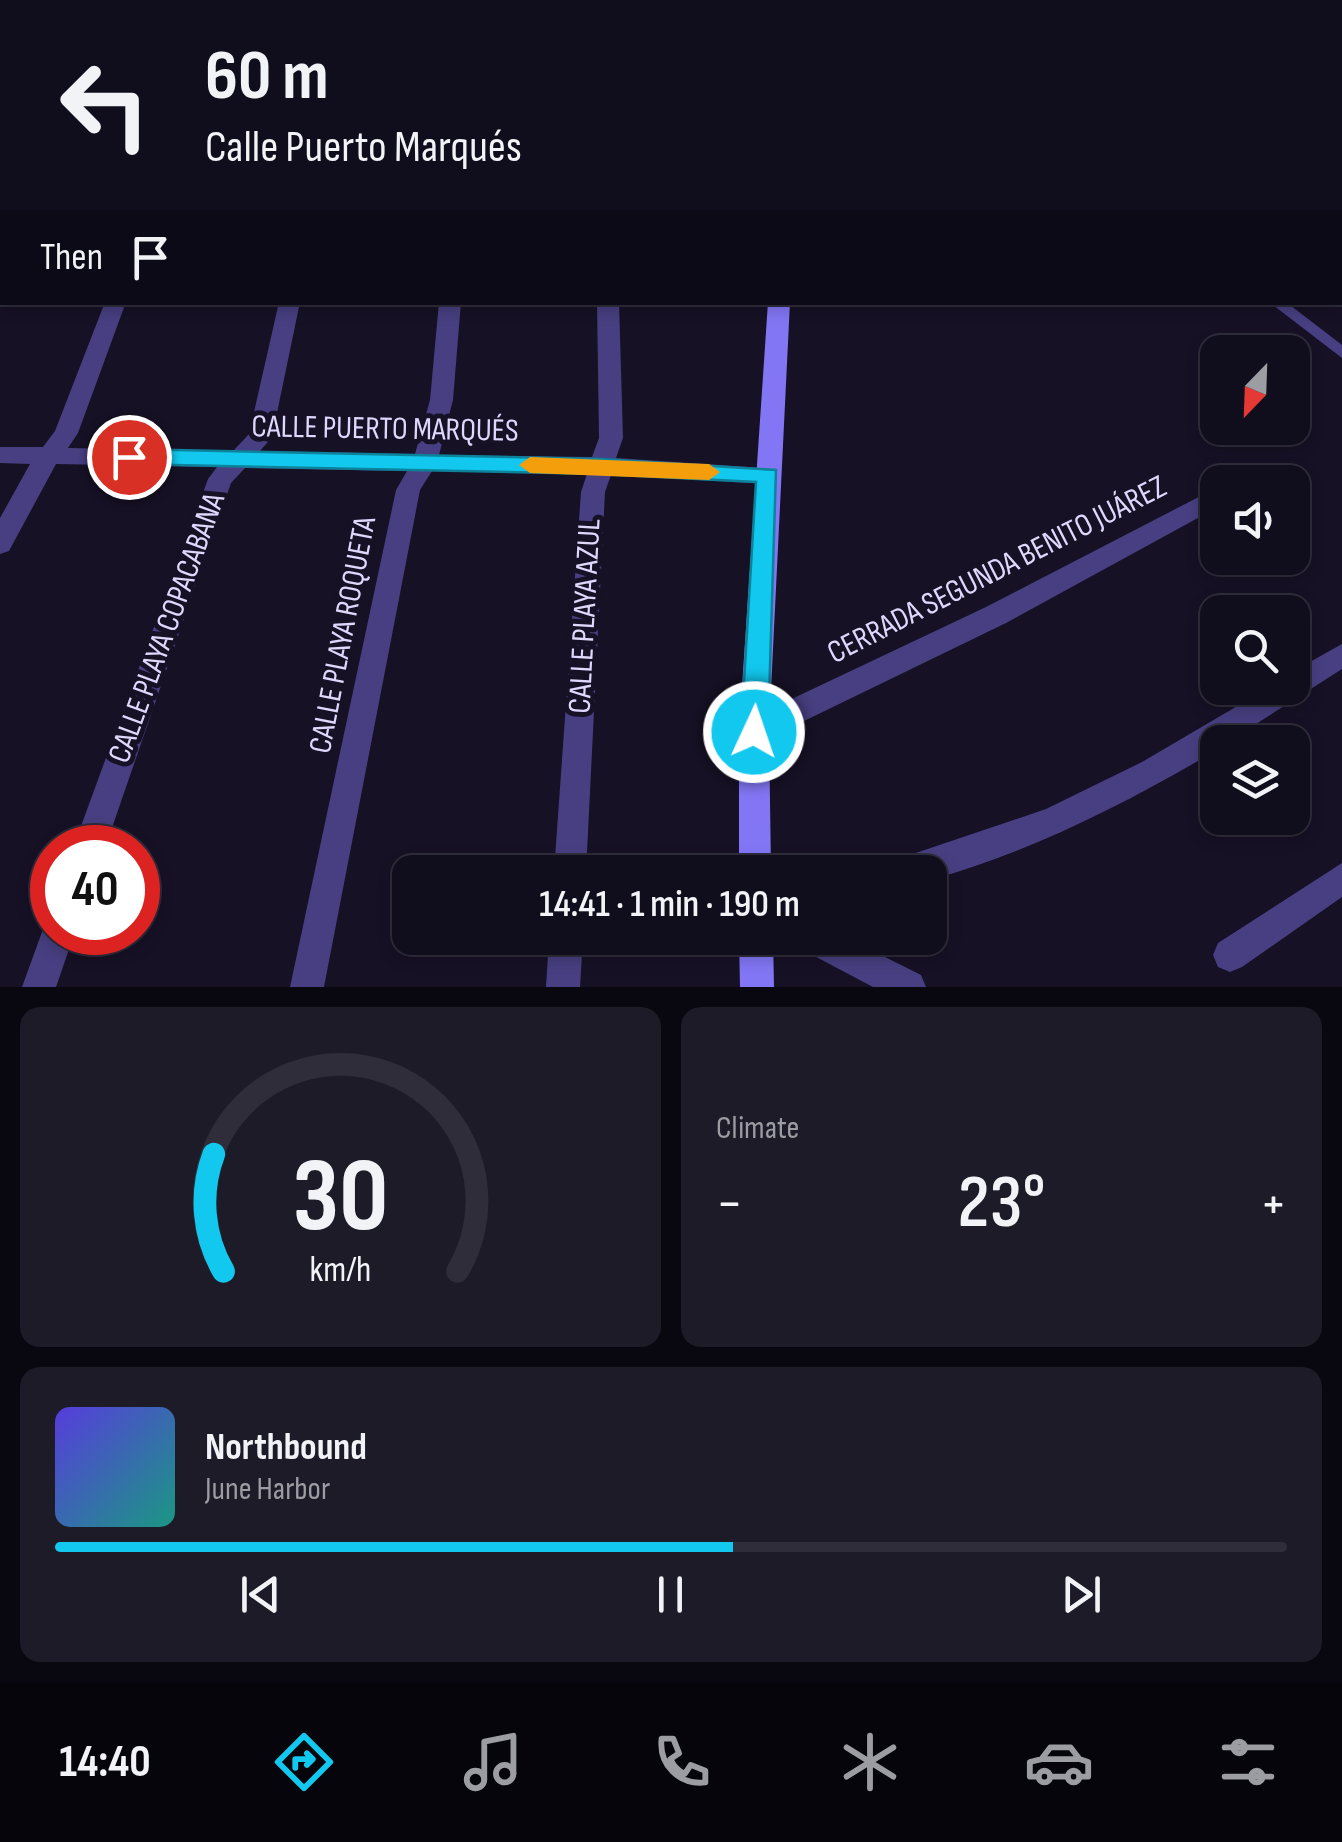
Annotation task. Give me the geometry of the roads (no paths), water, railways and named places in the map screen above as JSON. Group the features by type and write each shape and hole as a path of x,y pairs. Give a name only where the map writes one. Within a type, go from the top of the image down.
{"street":[{"path":"0,544 33,478 54,456 115,305"},
{"name":"CALLE PLAYA COPACABANA","path":"97,825 220,479 260,437 289,305"},
{"name":"CALLE PLAYA ROQUETA","path":"307,987 408,490 428,464 437,437 450,305"},
{"name":"CALLE PLAYA AZUL","path":"571,855 592,492 612,438 608,305"},
{"path":"755,855 754,732 779,305"},
{"name":"CALLE PUERTO MARQUÉS","path":"0,455 600,466 768,475"},
{"name":"CERRADA SEGUNDA BENITO JUÁREZ","path":"754,732 996,615 1200,506"},
{"path":"1310,675 1342,655"},
{"path":"947,859 1039,831 1168,766 1264,705"},
{"path":"1230,956 1342,878"},
{"path":"39,987 50,955"},
{"path":"562,987 565,955"},
{"path":"756,955 757,987"},
{"path":"846,955 909,987"}],"lane":[{"path":"1280,305 1342,353"}]}
